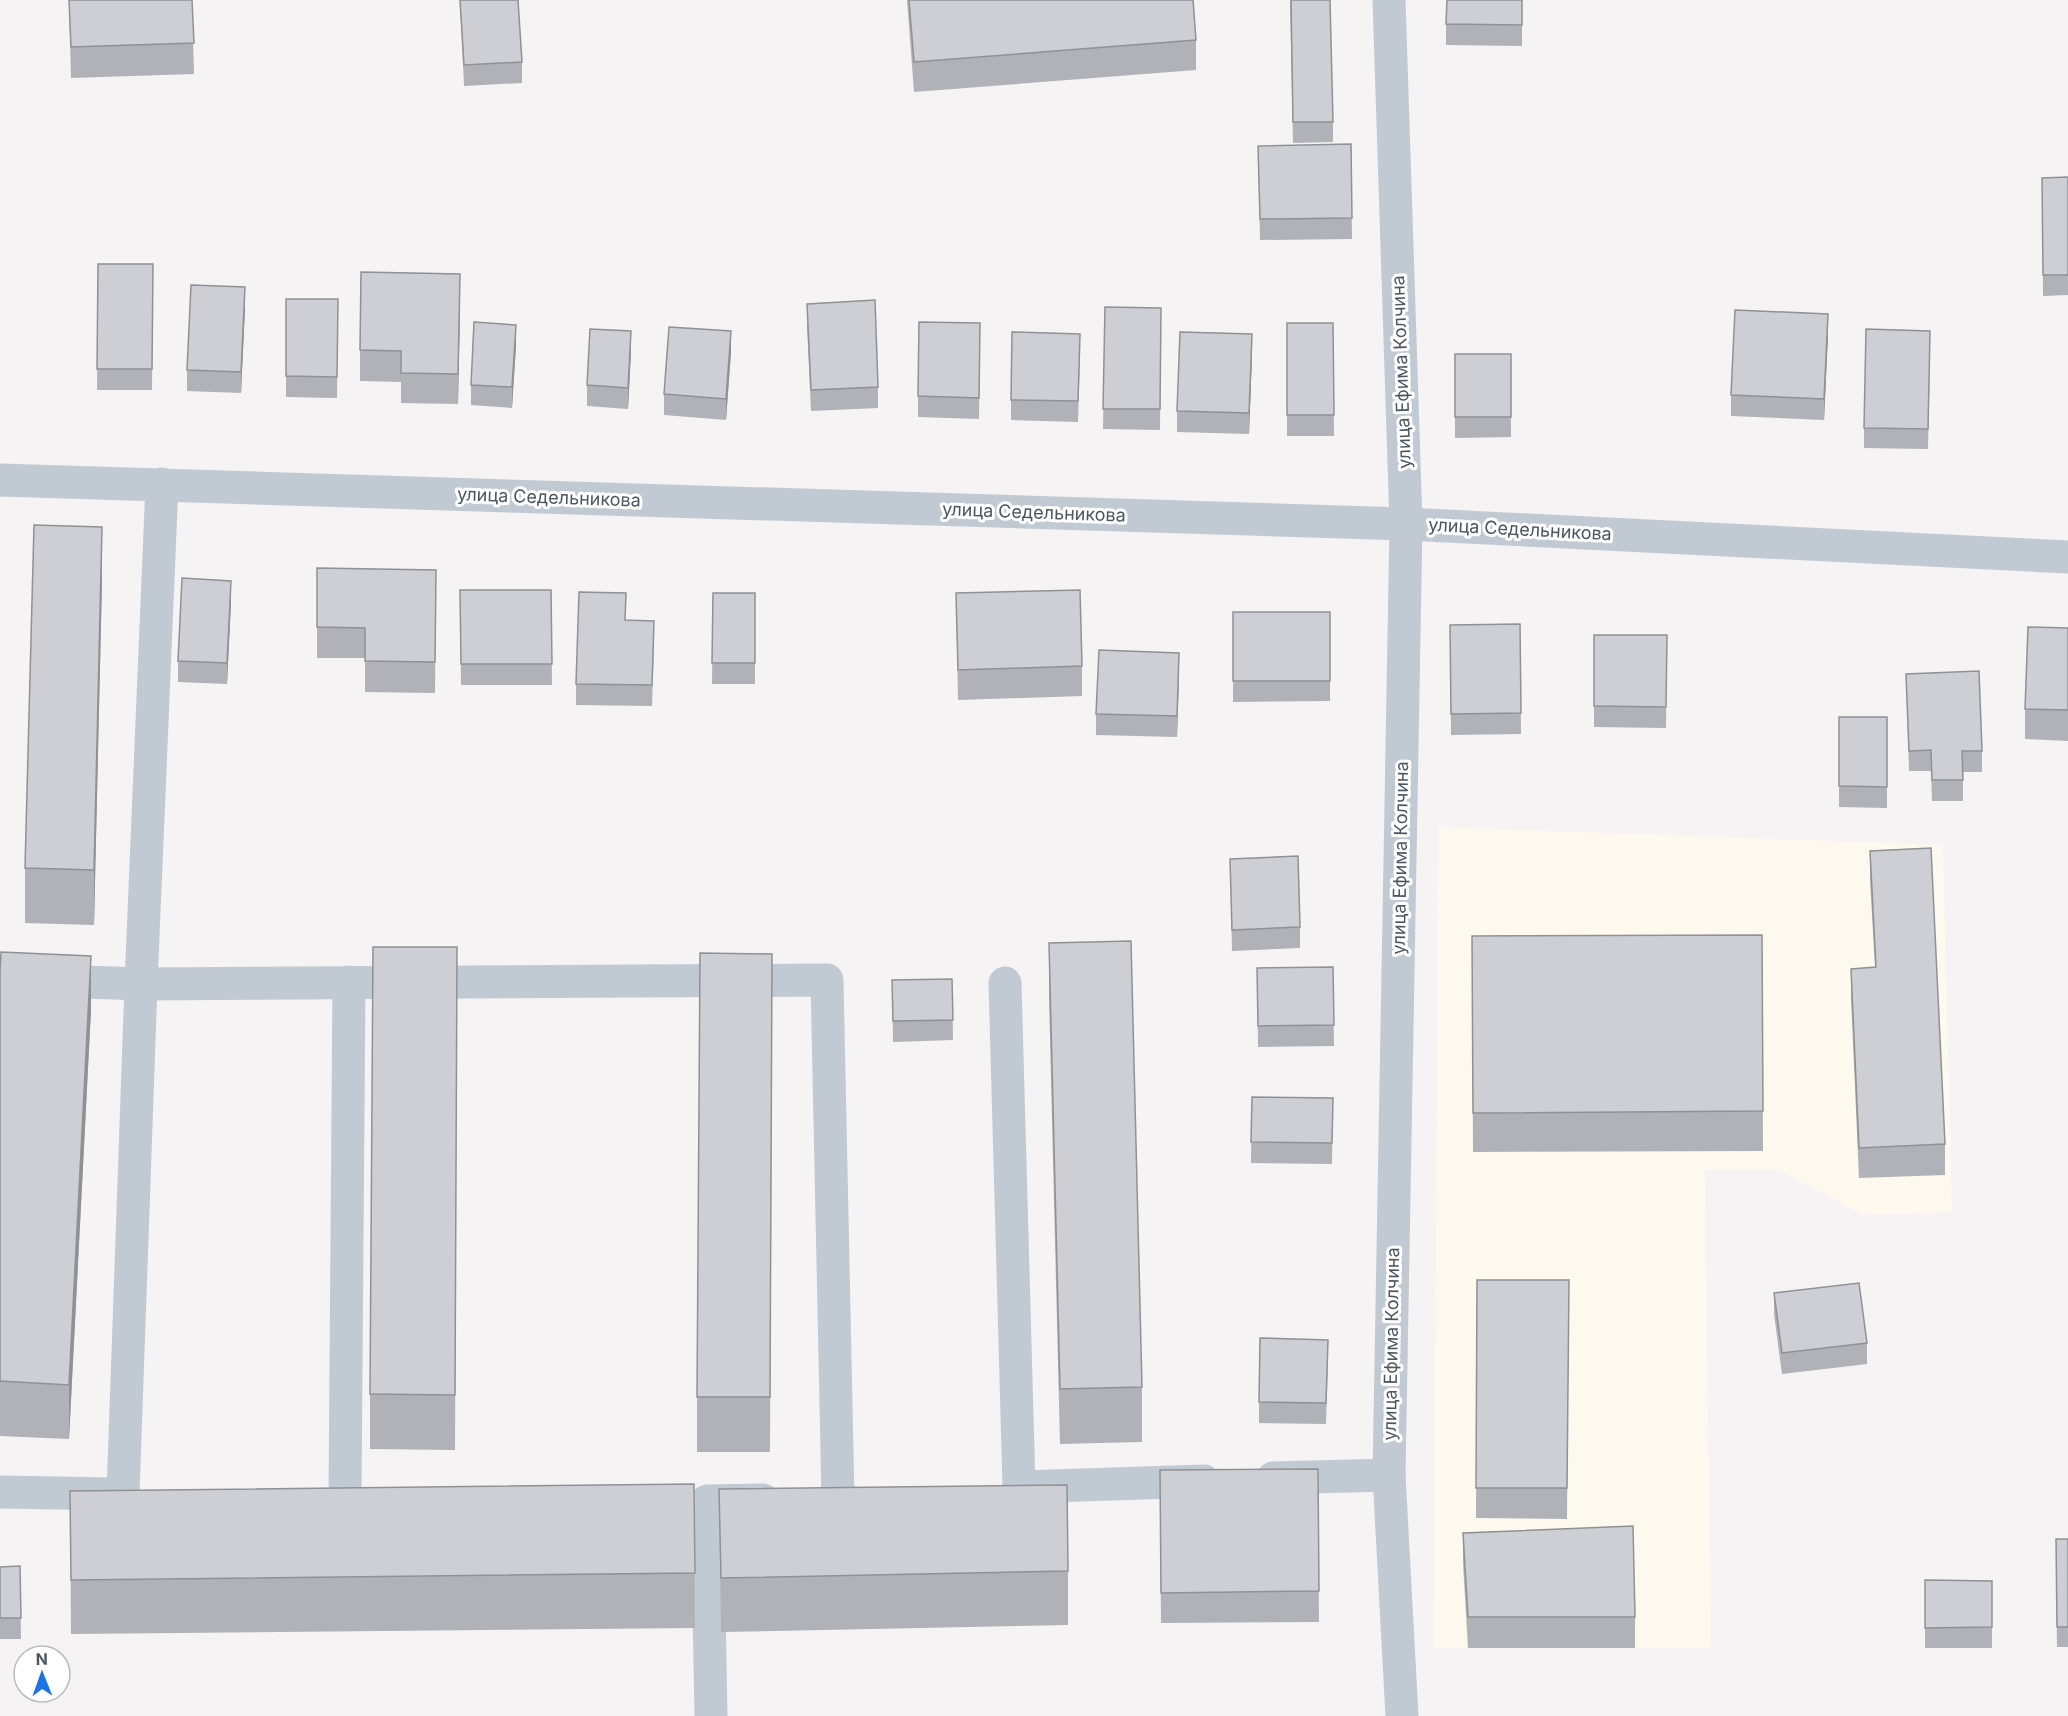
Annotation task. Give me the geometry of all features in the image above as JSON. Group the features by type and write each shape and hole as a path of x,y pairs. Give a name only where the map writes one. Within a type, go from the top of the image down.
{"street":[{"name":"улица Ефима Колчина","path":"1389,0 1406,524 1389,1475 1402,1716"},
{"name":"улица Седельникова","path":"0,480 1406,524 2068,557"},
{"path":"0,1492 135,1494 141,984 162,484"},
{"path":"0,978 141,984 827,980 814,1500"},
{"path":"345,1497 350,982"},
{"path":"1005,983 1019,1487"},
{"path":"985,1489 1389,1475"},
{"path":"310,1497 380,1498"},
{"path":"672,1501 814,1500 872,1497"},
{"path":"707,1501 711,1716"}],"shaded area":[{"path":"1438,827 1943,845 1952,1212 1863,1215 1778,1170 1705,1170 1711,1648 1434,1648"}],"building":[{"path":"69,0 192,0 194,43 71,47"},
{"path":"460,0 518,0 522,62 464,65"},
{"path":"909,0 1193,0 1196,40 914,62"},
{"path":"1291,0 1330,0 1333,122 1293,122"},
{"path":"1447,0 1522,0 1522,25 1446,24"},
{"path":"1351,144 1352,218 1260,219 1258,146"},
{"path":"2068,177 2068,275 2043,275 2042,178"},
{"path":"98,264 153,264 152,369 97,369"},
{"path":"361,272 460,274 458,374 401,373 401,351 360,350"},
{"path":"191,285 245,287 241,372 187,370"},
{"path":"286,299 338,299 337,377 286,376"},
{"path":"875,300 878,387 811,390 807,304"},
{"path":"1105,307 1161,308 1160,409 1103,409"},
{"path":"1735,310 1828,314 1824,399 1731,395"},
{"path":"474,322 516,325 512,387 471,385"},
{"path":"919,322 980,323 979,398 918,396"},
{"path":"1287,323 1333,323 1334,415 1287,415"},
{"path":"669,327 731,331 726,399 664,394"},
{"path":"590,329 631,331 628,388 587,385"},
{"path":"1866,329 1930,331 1928,429 1864,428"},
{"path":"1012,332 1080,334 1078,401 1011,400"},
{"path":"1180,332 1252,334 1249,413 1177,411"},
{"path":"1455,354 1511,354 1511,417 1455,417"},
{"path":"34,525 102,527 94,870 25,868"},
{"path":"317,568 436,570 435,662 365,661 365,628 317,627"},
{"path":"182,578 231,581 227,663 178,661"},
{"path":"460,590 551,590 552,664 461,664"},
{"path":"1080,590 1082,666 958,670 956,593"},
{"path":"579,592 626,593 625,620 654,621 652,685 576,684"},
{"path":"713,593 755,593 755,663 712,663"},
{"path":"1233,612 1330,612 1330,681 1233,681"},
{"path":"1520,624 1521,713 1451,714 1450,625"},
{"path":"2028,627 2068,628 2068,710 2025,709"},
{"path":"1594,635 1667,635 1666,707 1594,706"},
{"path":"1099,650 1179,653 1177,716 1096,714"},
{"path":"1979,671 1982,751 1962,751 1963,780 1932,780 1931,750 1909,751 1906,674"},
{"path":"1839,717 1887,717 1887,787 1839,786"},
{"path":"1931,848 1945,1144 1859,1148 1851,969 1876,967 1870,851"},
{"path":"1298,856 1300,927 1232,930 1230,859"},
{"path":"1762,935 1763,1111 1473,1113 1472,936"},
{"path":"1131,941 1142,1387 1060,1389 1049,943"},
{"path":"373,947 457,947 455,1395 370,1394"},
{"path":"1,952 91,956 69,1385 0,1381"},
{"path":"700,953 772,954 770,1397 697,1397"},
{"path":"1333,967 1334,1025 1258,1026 1257,968"},
{"path":"952,979 953,1020 893,1021 892,980"},
{"path":"1252,1097 1333,1098 1332,1143 1251,1142"},
{"path":"1477,1280 1569,1280 1567,1488 1476,1488"},
{"path":"1859,1283 1867,1343 1782,1353 1774,1293"},
{"path":"1260,1338 1328,1340 1326,1403 1259,1402"},
{"path":"1318,1469 1319,1591 1161,1593 1160,1470"},
{"path":"694,1484 695,1573 71,1580 70,1491"},
{"path":"1067,1485 1068,1571 721,1578 719,1489"},
{"path":"1633,1526 1635,1617 1468,1617 1463,1533"},
{"path":"2056,1539 2068,1539 2068,1627 2057,1627"},
{"path":"20,1566 21,1618 0,1618 0,1567"},
{"path":"1925,1580 1992,1581 1992,1627 1925,1628"}]}
